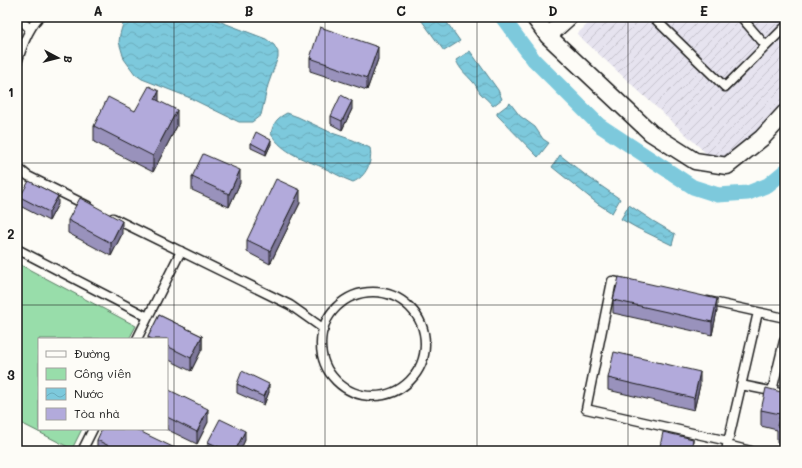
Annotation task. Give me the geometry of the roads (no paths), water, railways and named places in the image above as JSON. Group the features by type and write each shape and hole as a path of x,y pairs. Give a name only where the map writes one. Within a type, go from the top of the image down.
{"street":[{"path":"534,17 548,36 651,133 695,161 727,166 762,138 785,113"},
{"path":"548,36 569,17"}],"lane":[{"path":"17,17 30,29"},
{"path":"17,63 25,39 39,17"},
{"path":"653,17 725,87 785,27"},
{"path":"741,17 766,46"},
{"path":"17,167 28,176 290,305 324,329"},
{"path":"17,249 148,317"},
{"path":"138,338 181,251"},
{"path":"635,286 612,281 586,409 751,451"},
{"path":"365,292 380,292 400,299 409,305 416,313 424,332 424,354 416,373 410,381 401,388 382,395 371,396 361,394 351,391 342,385 328,370 322,350 321,339 324,329 334,310 350,297 365,292"},
{"path":"696,299 785,318"},
{"path":"727,446 758,312"},
{"path":"772,391 784,341"},
{"path":"741,385 785,394"},
{"path":"82,451 92,430"}],"water":[{"path":"125,17 208,17 266,39 274,45 278,52 278,57 268,85 261,115 252,122 239,122 188,97 142,79 135,74 124,59 119,42"},
{"path":"419,17 443,17 460,41 444,51"},
{"path":"470,51 498,90 502,99 493,106 480,93 474,83 461,69 456,60"},
{"path":"510,103 520,116 535,127 543,139 549,143 538,157 497,115 497,113"},
{"path":"287,113 370,148 371,153 368,168 362,176 353,182 294,155 281,146 271,134 276,121"},
{"path":"560,155 620,199 612,213 598,204 552,167"},
{"path":"629,205 675,234 672,245 621,219"}],"waterway":[{"path":"502,17 534,60 599,125 693,187 718,195 748,193 768,185 785,171"}]}
